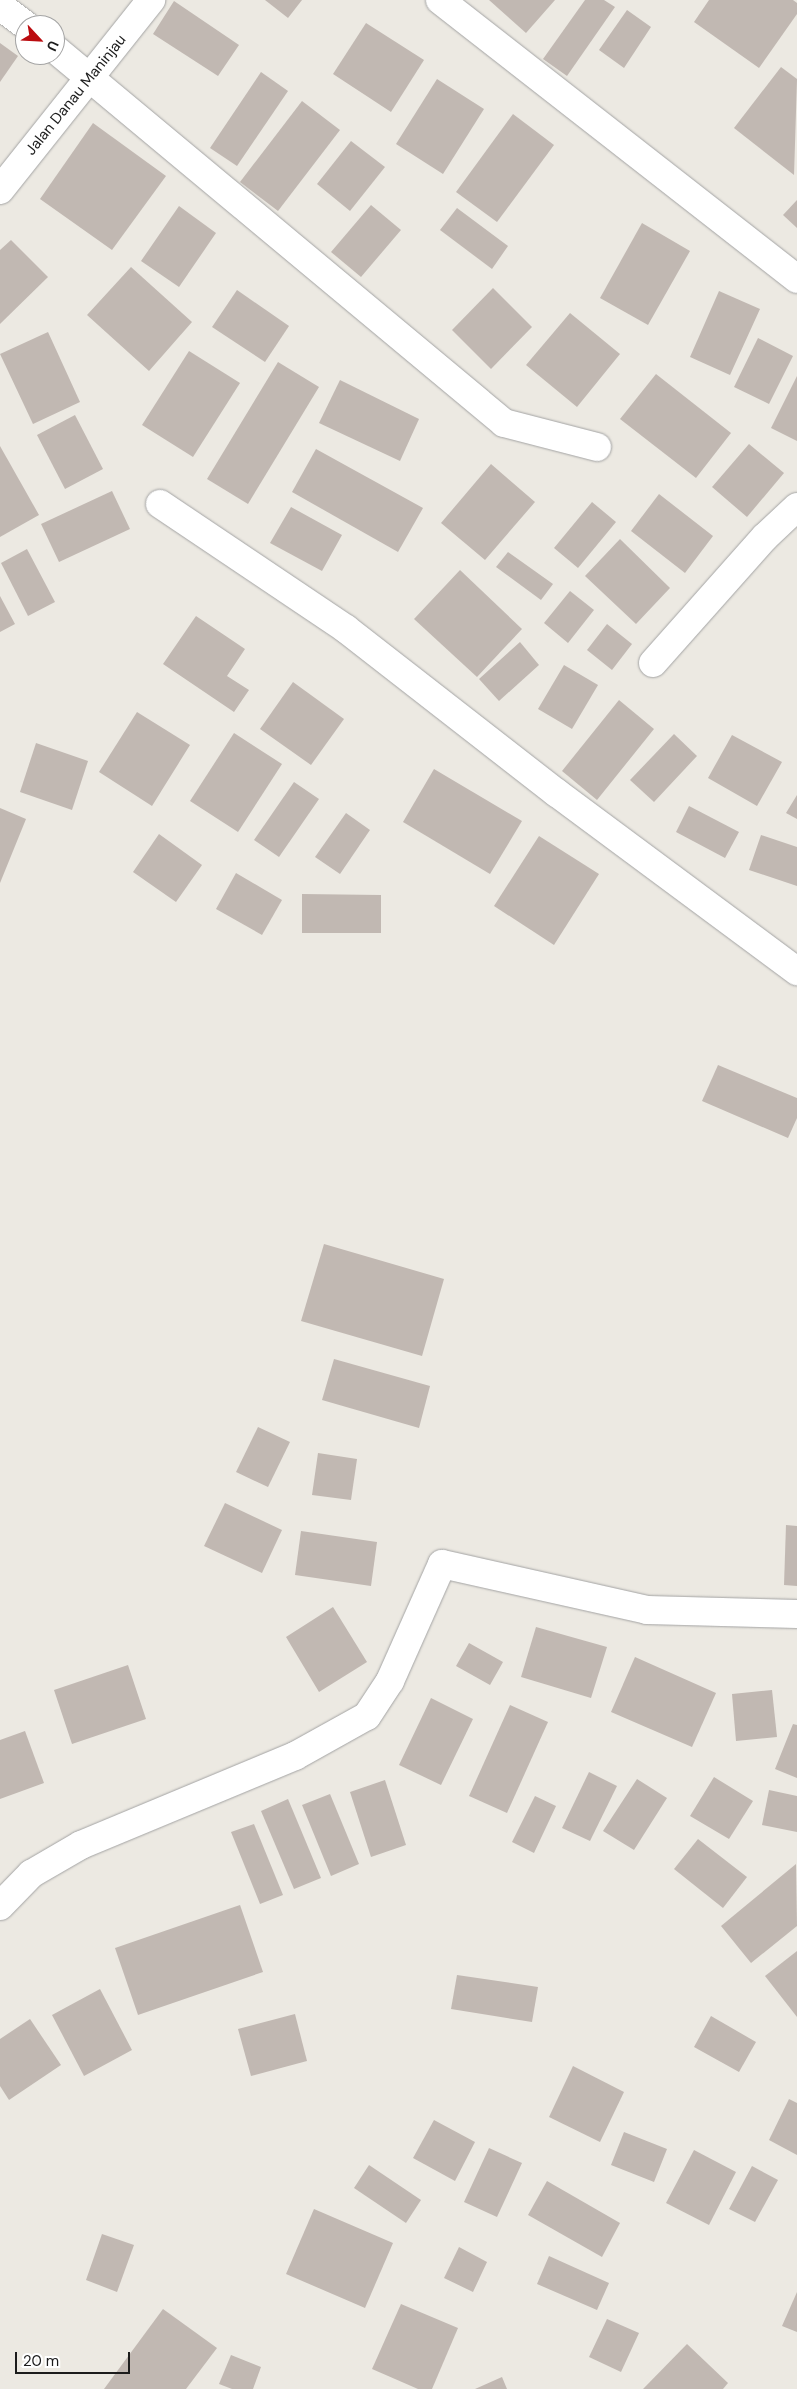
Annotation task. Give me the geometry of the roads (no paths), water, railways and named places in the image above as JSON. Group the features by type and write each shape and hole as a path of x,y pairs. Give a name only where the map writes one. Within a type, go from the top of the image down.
{"street":[{"name":"Jalan Danau Maninjau","path":"0,190 91,78 151,0"},
{"path":"440,0 797,279"},
{"path":"0,6 15,17"},
{"path":"65,57 504,424 597,447"},
{"path":"160,504 346,628 565,799 797,971"},
{"path":"653,663 765,537 797,507"},
{"path":"0,1906 31,1874 81,1845 295,1756 367,1716 390,1682 442,1564 647,1610 797,1614"}]}
